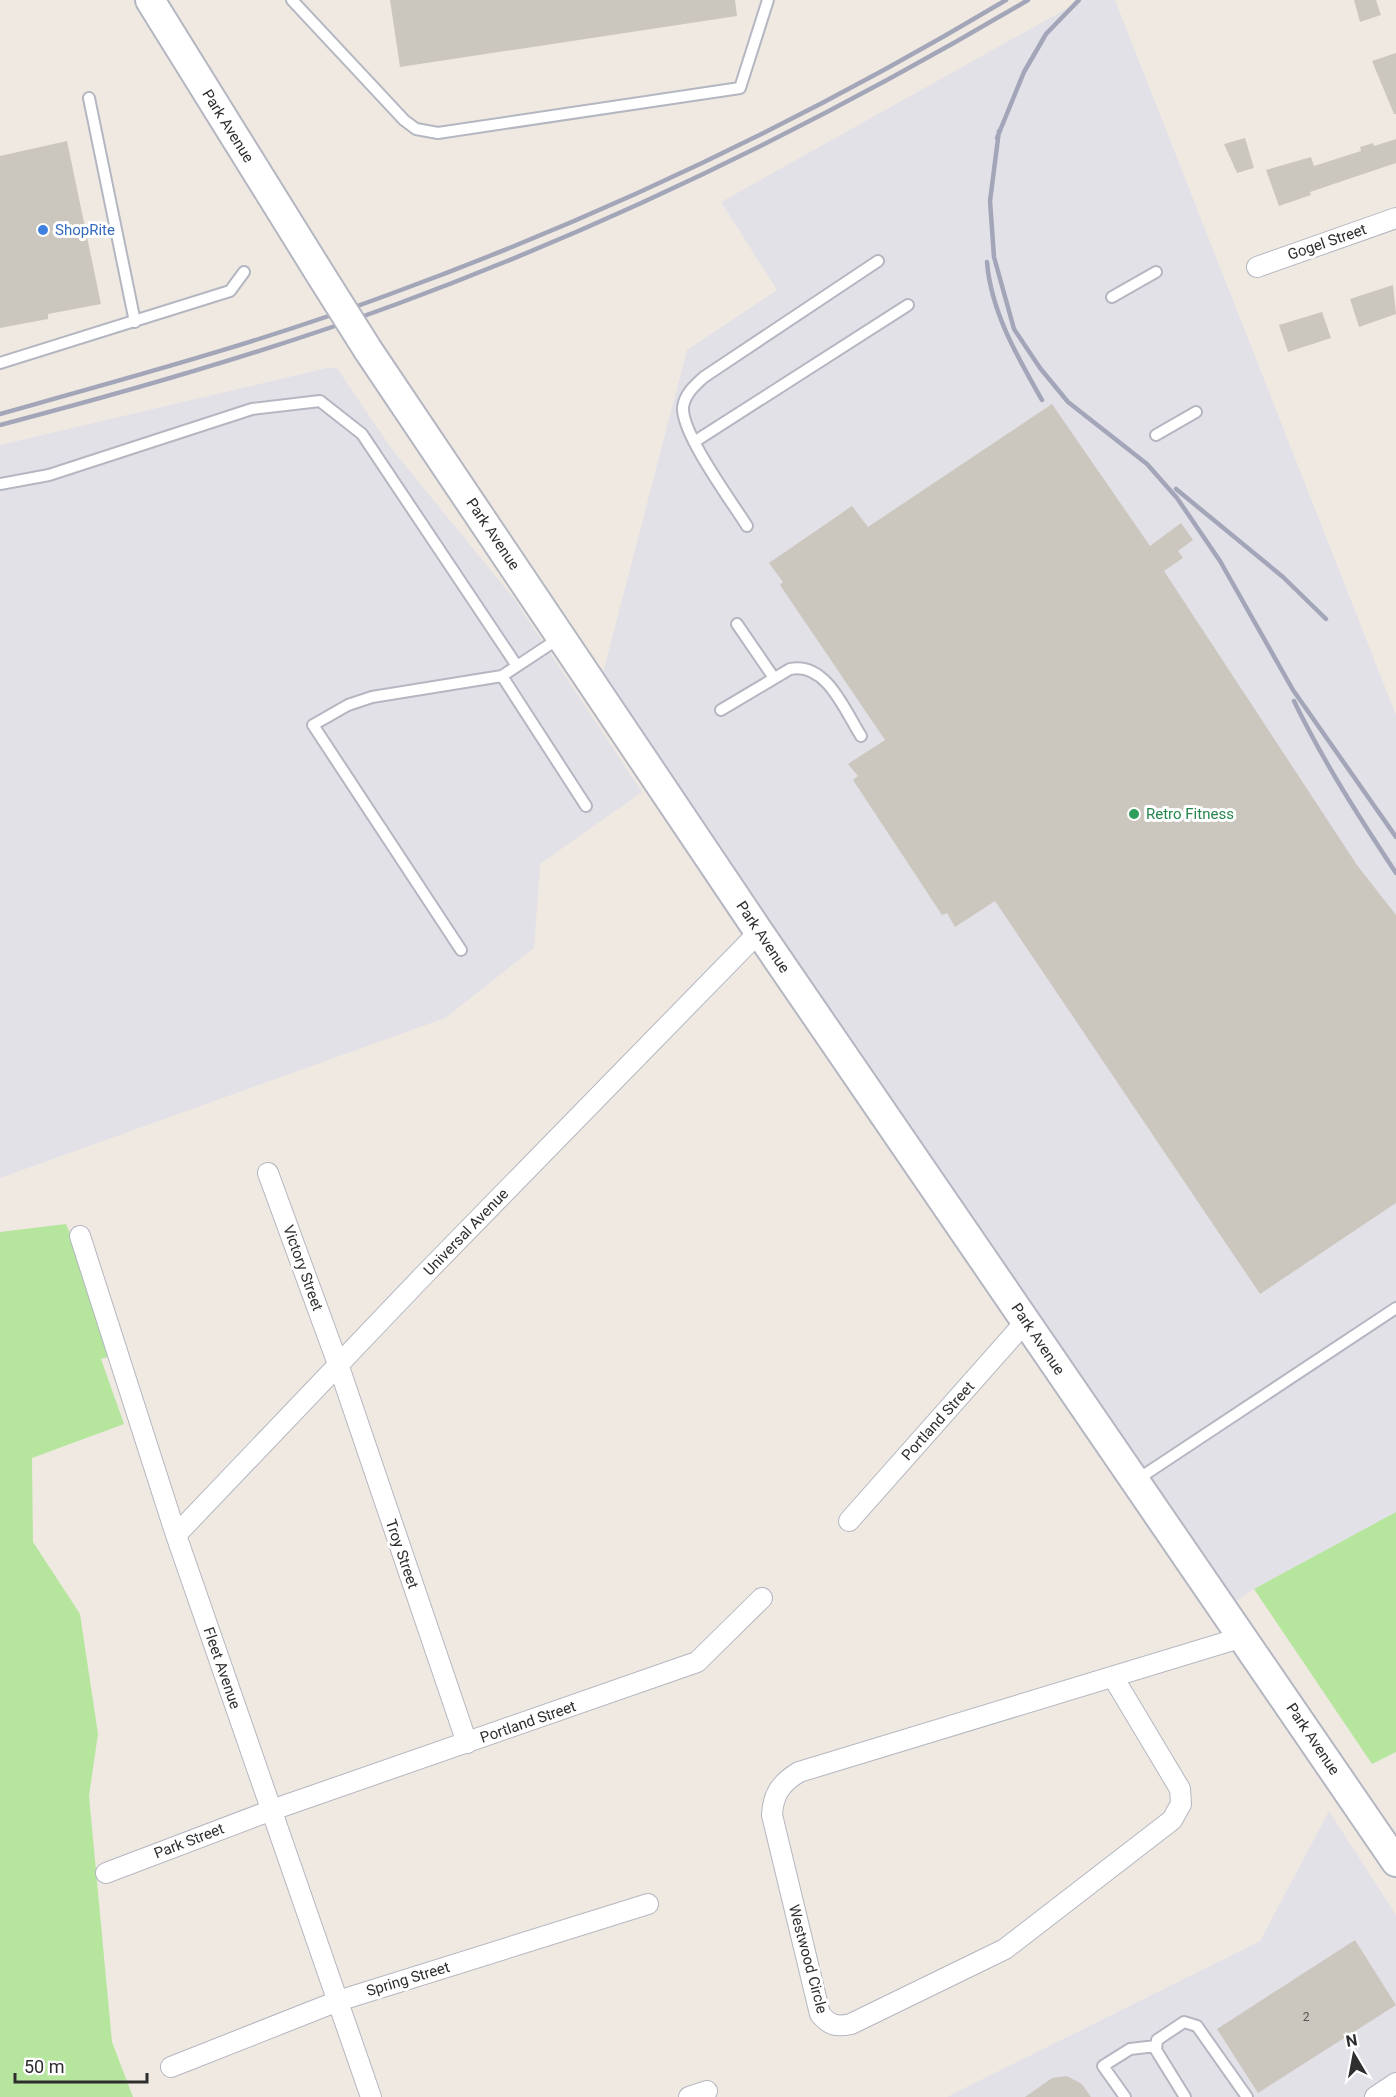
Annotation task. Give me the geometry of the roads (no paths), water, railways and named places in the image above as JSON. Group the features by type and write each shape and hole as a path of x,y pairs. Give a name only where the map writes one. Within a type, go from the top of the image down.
{"street":[{"name":"Park Avenue","path":"150,0 368,350 759,932 1396,1862"},
{"name":"Gogel Street","path":"1257,267 1396,218"},
{"name":"Universal Avenue","path":"176,1535 338,1364 759,932"},
{"name":"Victory Street","path":"268,1173 338,1364"},
{"name":"Fleet Avenue","path":"80,1236 176,1535 371,2097"},
{"name":"Portland Street","path":"849,1521 1026,1321"},
{"name":"Troy Street","path":"338,1364 467,1743"},
{"name":"Portland Street","path":"272,1810 697,1662 762,1598"},
{"name":"Westwood Circle","path":"1113,1677 1180,1789 1180,1804 1172,1820 1005,1949 852,2024 837,2027 826,2022 820,2014 773,1822 773,1802 778,1789 799,1772 1243,1637"},
{"name":"Park Street","path":"106,1873 272,1810"},
{"name":"Spring Street","path":"171,2067 338,2001 648,1904"},
{"path":"1375,2097 1396,2083"}],"lane":[{"path":"292,0 404,120 416,129 438,133 740,88 768,0"},
{"path":"89,98 135,322"},
{"path":"747,526 688,432 683,408 689,390 704,377 878,261"},
{"path":"0,363 230,291 244,272"},
{"path":"1112,297 1156,272"},
{"path":"694,442 908,304"},
{"path":"0,484 49,475 252,409 320,401 362,434 517,666"},
{"path":"1156,435 1196,412"},
{"path":"736,624 774,678"},
{"path":"461,950 313,725 348,705 372,698 502,675 561,637"},
{"path":"721,710 774,678 800,667 815,671 825,680 861,736"},
{"path":"502,675 586,806"},
{"path":"1134,1481 1396,1308"},
{"path":"1185,2097 1156,2050 1157,2040 1184,2022 1197,2026 1247,2097"},
{"path":"1125,2097 1103,2066 1130,2049 1156,2046"}],"railway":[{"path":"0,414 198,358 296,327 473,263 551,231 707,161 783,123 933,43 1006,0"},
{"path":"0,425 250,354 348,322 479,273 640,204 798,127 1028,0"},
{"path":"997,138 1024,72 1046,34 1079,0"},
{"path":"999,131 990,201 994,257 1014,329 1040,368 1068,402 1147,464 1177,498 1220,561 1293,690 1396,837"},
{"path":"987,262 1000,317 1015,351 1042,400"},
{"path":"1176,489 1283,577 1326,619"},
{"path":"1294,701 1329,767 1396,873"}],"place":[{"name":"ShopRite","path":"43,230"},
{"name":"Retro Fitness","path":"1134,814"}]}
